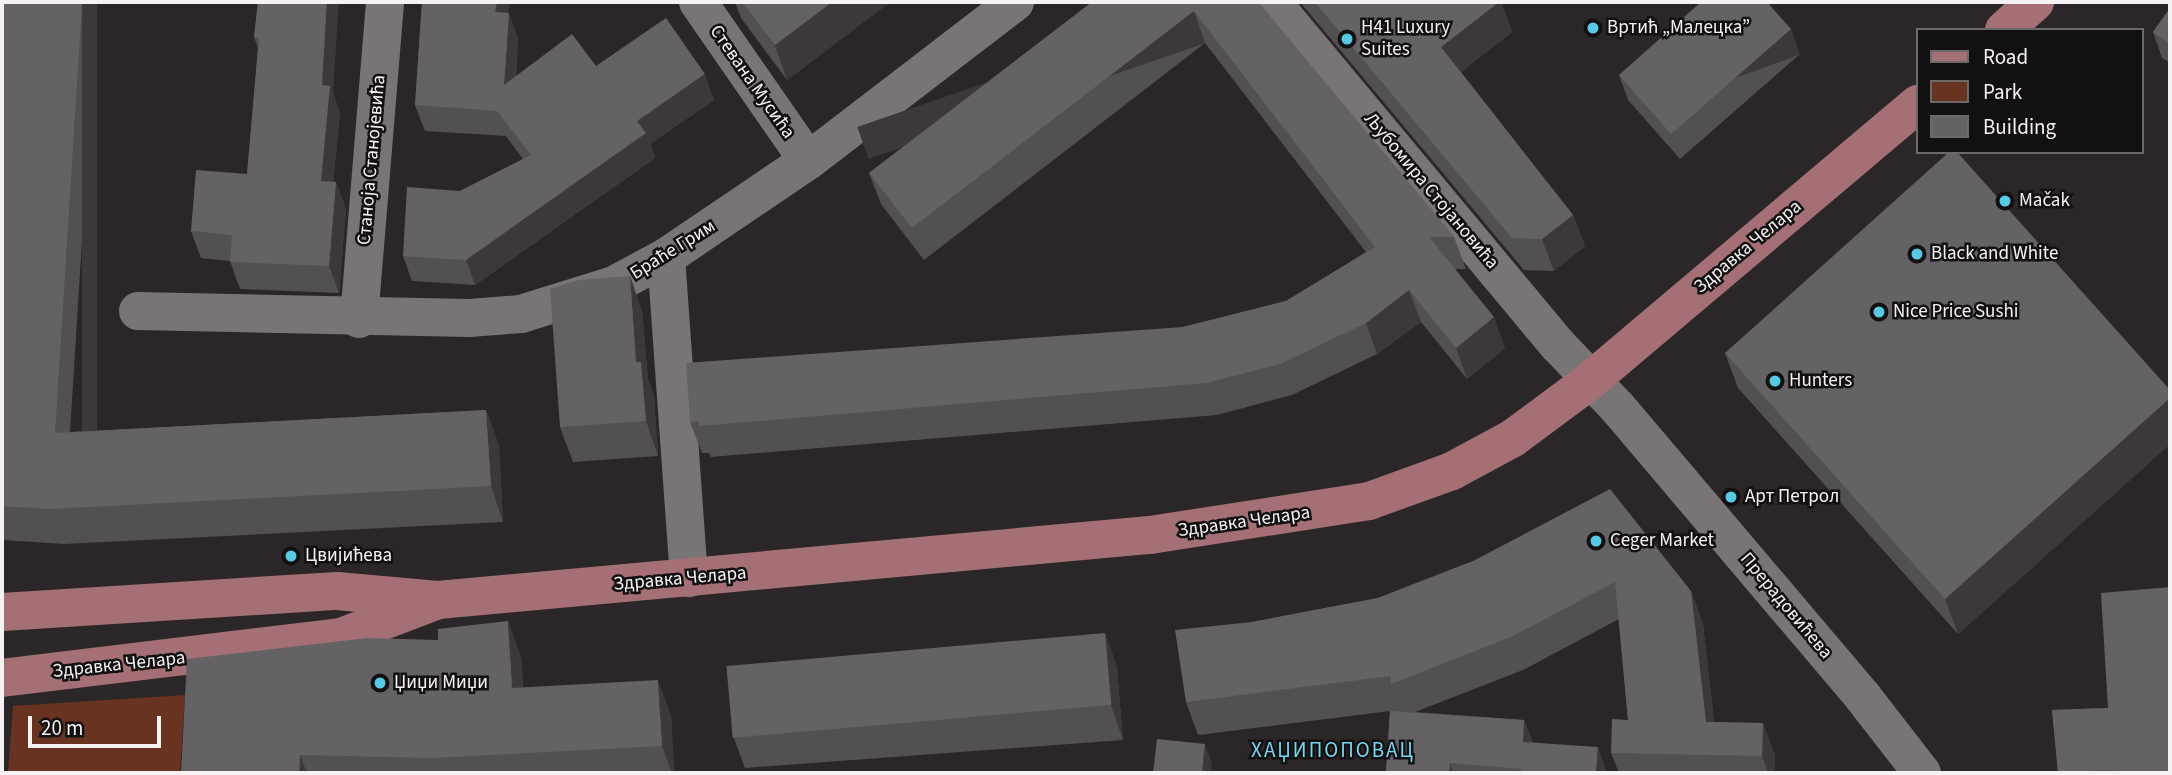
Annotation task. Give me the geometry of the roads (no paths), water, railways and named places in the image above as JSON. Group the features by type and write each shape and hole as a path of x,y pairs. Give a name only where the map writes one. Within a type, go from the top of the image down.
{"main road":[{"path":"2006,28 2035,2"},
{"name":"Здравка Челара","path":"2,612 337,591 438,600 1150,535 1369,500 1452,471 1493,449 1591,380 1916,106"},
{"name":"Здравка Челара","path":"2,678 341,637 438,600"}],"street":[{"name":"Станоја Станојевића","path":"359,318 385,2"},
{"name":"Стевана Мусића","path":"698,2 808,161"},
{"name":"Браће Грим","path":"138,311 359,318 521,314 614,285 666,257 808,161 1015,2"},
{"name":"Љубомира Стојановића","path":"1272,2 1591,380"},
{"path":"666,257 689,579"},
{"name":"Прерадовићева","path":"1591,380 1863,697 1922,773"}],"place":[{"name":"Вртић „Малецка”","path":"1593,28"},
{"name":"H41 Luxury Suites","path":"1347,39"},
{"name":"Mačak","path":"2005,201"},
{"name":"Black and White","path":"1917,254"},
{"name":"Nice Price Sushi","path":"1879,312"},
{"name":"Hunters","path":"1775,381"},
{"name":"Арт Петрол","path":"1731,497"},
{"name":"Ceger Market","path":"1596,541"},
{"name":"Цвијићева","path":"291,556"},
{"name":"Џиџи Миџи","path":"380,683"}],"district":[{"name":"ХАЏИПОПОВАЦ","path":"1333,750"}]}
